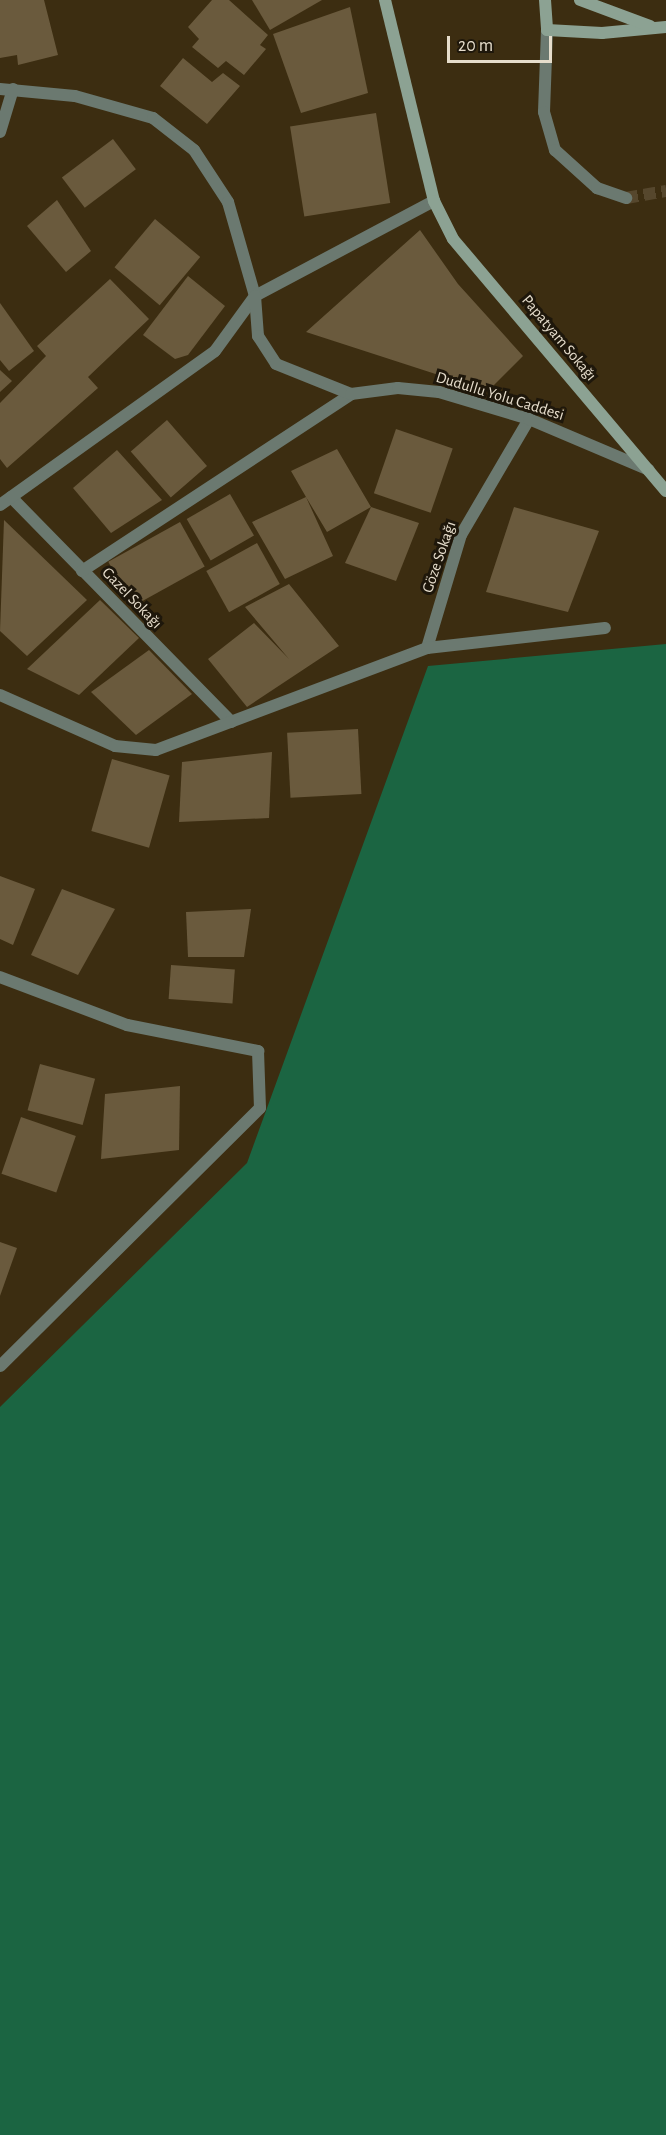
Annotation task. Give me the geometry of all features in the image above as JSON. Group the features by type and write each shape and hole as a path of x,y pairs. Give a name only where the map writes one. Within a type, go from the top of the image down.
{"main road":[{"name":"Papatyam Sokağı","path":"385,0 434,201 453,239 666,491"},
{"path":"545,0 547,30 665,28"},
{"path":"580,0 665,28"}],"street":[{"path":"547,30 544,112 555,150 597,188 626,198"},
{"name":"Dudullu Yolu Caddesi","path":"0,89 75,96 153,118 194,150 228,202 255,296 258,336 276,364 351,394 398,388 439,392 529,420 651,471"},
{"path":"0,132 13,89"},
{"path":"0,505 215,351 255,296 434,201"},
{"path":"82,571 351,394"},
{"name":"Göze Sokağı","path":"427,648 461,535 529,420"},
{"name":"Gazel Sokağı","path":"11,497 231,722"},
{"path":"0,695 115,746 156,750 427,648 605,628"},
{"path":"0,976 127,1025 258,1051 260,1108 0,1366"}],"green space":[{"path":"666,644 666,2135 0,2135 0,1407 247,1163 428,666"}],"building":[{"path":"0,0 44,0 58,55 18,65 17,55 0,58"},
{"path":"212,0 229,0 268,35 260,45 266,49 244,75 226,61 218,68 192,47 199,39 188,27"},
{"path":"252,0 322,0 270,30"},
{"path":"350,7 368,93 301,113 273,34"},
{"path":"183,58 212,82 223,73 240,86 207,124 160,86"},
{"path":"376,113 390,203 304,216 290,127"},
{"path":"113,139 136,169 85,208 62,178"},
{"path":"57,200 91,251 66,272 27,226"},
{"path":"155,219 200,257 160,305 115,267"},
{"path":"420,230 458,284 523,356 488,391 306,332"},
{"path":"188,276 225,306 188,355 175,359 143,335"},
{"path":"110,279 149,319 88,377 98,388 7,468 0,459 0,403 46,356 37,346"},
{"path":"0,303 34,351 9,371 0,360"},
{"path":"0,370 12,381 0,392"},
{"path":"167,420 207,466 171,498 131,451"},
{"path":"396,429 453,449 431,513 374,493"},
{"path":"337,449 371,507 327,532 291,471"},
{"path":"117,450 162,500 111,533 73,488"},
{"path":"230,494 254,536 211,561 187,519"},
{"path":"306,497 333,556 285,579 252,522"},
{"path":"371,507 419,523 396,581 345,563"},
{"path":"514,507 599,531 568,612 486,592"},
{"path":"4,520 87,600 27,656 0,631"},
{"path":"180,522 205,567 133,606 108,562"},
{"path":"257,543 280,584 229,612 206,571"},
{"path":"289,584 339,646 247,707 208,659 254,623 289,659 245,607"},
{"path":"100,600 139,638 79,695 27,669"},
{"path":"149,650 192,694 136,735 91,692"},
{"path":"358,729 361,794 290,798 287,733"},
{"path":"272,752 269,818 179,822 182,762"},
{"path":"112,759 170,776 149,848 91,831"},
{"path":"0,876 35,889 13,945 0,939"},
{"path":"62,889 115,909 78,975 31,955"},
{"path":"251,909 244,957 188,957 186,912"},
{"path":"171,965 235,969 232,1003 169,999"},
{"path":"40,1064 95,1079 83,1125 28,1110"},
{"path":"180,1086 179,1150 101,1159 105,1094"},
{"path":"21,1117 76,1136 56,1193 1,1174"},
{"path":"0,1242 17,1248 0,1296"}],"tunnel":[{"path":"626,198 666,191"}]}
